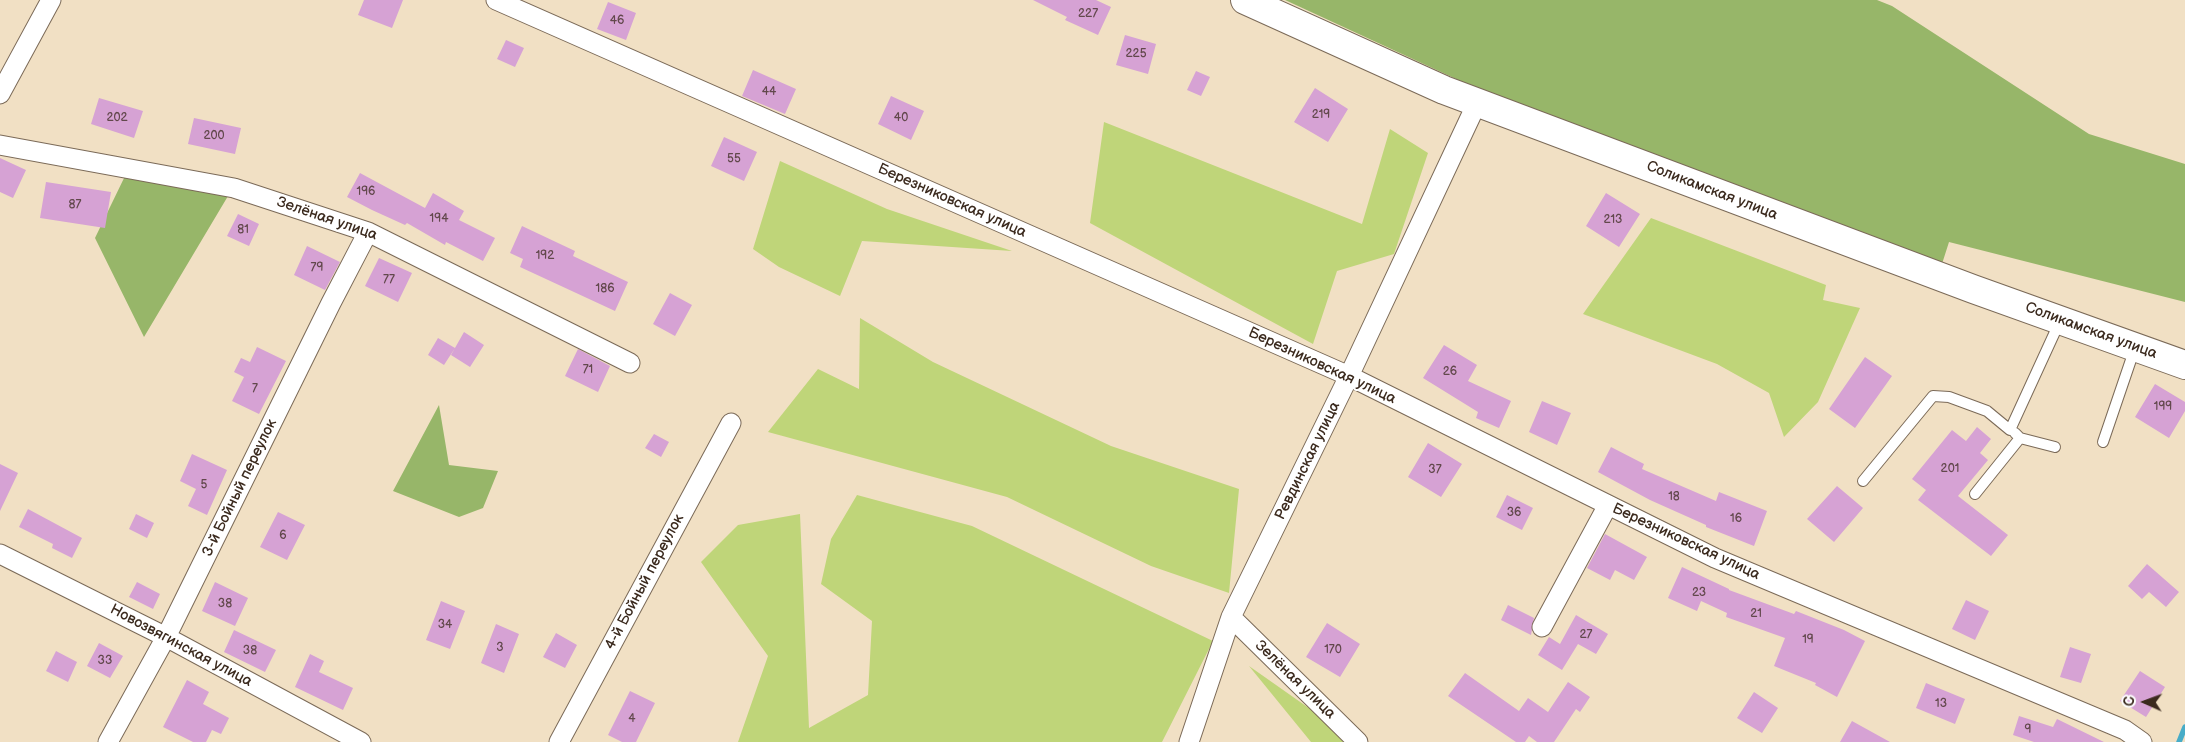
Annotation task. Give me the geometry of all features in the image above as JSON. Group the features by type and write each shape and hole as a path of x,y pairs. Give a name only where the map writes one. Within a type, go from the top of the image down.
{"main road":[{"name":"Соликамская улица","path":"1245,0 1435,86 1477,103 2185,365"}],"street":[{"path":"0,94 51,0"},
{"name":"Березниковская улица","path":"496,0 1349,376 1715,558 2125,730 2142,742"},
{"name":"Ревдинская улица","path":"1189,742 1232,618 1349,376 1477,103"},
{"name":"Зелёная улица","path":"0,145 234,188 368,232 630,363"},
{"name":"3-й Бойный переулок","path":"108,742 166,637 368,232"},
{"name":"4-й Бойный переулок","path":"559,742 731,423"},
{"path":"1542,627 1608,505"},
{"name":"Новозвягинская улица","path":"0,554 166,637 361,742"},
{"name":"Зелёная улица","path":"1232,618 1358,742"}],"lane":[{"path":"2010,430 2060,320"},
{"path":"2103,442 2136,347"},
{"path":"1863,482 1933,396 1949,396 1987,411 2020,438 2055,447"},
{"path":"1975,494 2020,438"}],"green space":[{"path":"1285,0 1877,0 1892,6 2089,134 2185,164 2185,302 1949,242 1941,267 1480,90"},
{"path":"1104,122 1362,224 1390,129 1428,153 1394,254 1337,271 1313,344 1090,223"},
{"path":"780,161 887,209 1012,251 862,241 840,296 779,267 753,249"},
{"path":"126,174 231,191 144,337 95,238"},
{"path":"1651,218 1826,285 1823,300 1860,308 1818,402 1784,437 1769,393 1717,364 1583,314"},
{"path":"860,318 933,362 1111,446 1239,489 1229,593 1151,566 1007,497 768,432 818,369 859,389"},
{"path":"439,405 449,465 498,471 483,508 459,517 393,491"},
{"path":"857,495 972,526 1213,641 1162,742 738,742 768,656 701,562 738,525 800,514 809,728 868,695 872,621 821,584 831,539"},
{"path":"1249,666 1350,737 1356,742 1311,742"}],"building":[{"path":"364,0 403,0 392,28 358,15"},
{"path":"1033,0 1096,0 1111,7 1098,35 1065,20 1067,17"},
{"path":"608,2 636,13 626,40 597,29"},
{"path":"1125,35 1156,44 1148,74 1116,65"},
{"path":"506,40 524,48 515,67 497,59"},
{"path":"753,70 796,89 785,114 742,96"},
{"path":"1196,71 1210,77 1201,96 1187,90"},
{"path":"1315,88 1348,109 1328,142 1294,122"},
{"path":"891,96 924,111 911,140 878,124"},
{"path":"99,98 143,111 134,138 91,124"},
{"path":"194,118 241,128 235,154 188,144"},
{"path":"724,137 757,152 744,181 711,166"},
{"path":"0,158 26,170 13,198 0,192"},
{"path":"360,173 425,208 433,193 464,211 459,220 495,238 483,261 446,242 445,245 407,223 405,225 347,197"},
{"path":"46,182 111,192 105,228 40,218"},
{"path":"1606,193 1640,214 1619,247 1586,226"},
{"path":"238,214 259,224 249,246 227,236"},
{"path":"522,226 575,251 573,256 628,282 615,311 520,267 523,259 510,253"},
{"path":"307,246 340,262 325,290 294,275"},
{"path":"379,258 412,273 398,302 365,286"},
{"path":"670,293 692,305 675,336 653,324"},
{"path":"464,332 484,345 470,367 451,355"},
{"path":"438,338 455,348 444,365 428,355"},
{"path":"1444,345 1477,365 1468,381 1511,401 1499,428 1476,418 1478,412 1423,378"},
{"path":"257,347 286,361 259,414 232,401 244,377 234,372 241,358 250,362"},
{"path":"578,349 610,366 598,392 565,376"},
{"path":"1865,357 1892,376 1855,428 1829,409"},
{"path":"2155,384 2185,402 2185,411 2169,438 2135,417"},
{"path":"1542,401 1571,413 1557,445 1529,432"},
{"path":"1977,427 1991,439 1980,453 1988,460 1958,496 2008,535 1991,556 1918,500 1926,490 1912,479 1952,430 1966,441"},
{"path":"654,434 669,442 661,457 645,448"},
{"path":"1428,443 1462,464 1441,497 1408,477"},
{"path":"1611,447 1644,464 1642,469 1716,501 1719,492 1767,511 1754,546 1706,527 1706,525 1650,500 1598,472"},
{"path":"192,454 227,470 207,515 188,506 196,489 180,481"},
{"path":"0,464 18,473 0,511"},
{"path":"1837,486 1863,508 1834,542 1807,519"},
{"path":"1507,495 1533,508 1522,530 1496,517"},
{"path":"28,509 82,538 72,558 52,548 53,544 19,527"},
{"path":"278,512 305,525 287,560 260,547"},
{"path":"136,514 154,523 147,538 129,529"},
{"path":"1605,534 1647,557 1634,580 1615,570 1610,580 1587,568"},
{"path":"2147,564 2179,592 2166,607 2149,592 2142,599 2128,586"},
{"path":"1682,567 1729,590 1794,614 1796,611 1844,630 1865,641 1837,697 1815,685 1816,683 1774,666 1785,638 1726,617 1727,613 1701,601 1697,611 1668,598"},
{"path":"137,582 160,594 153,609 129,597"},
{"path":"215,582 248,598 235,626 202,611"},
{"path":"1966,600 1989,611 1975,640 1952,629"},
{"path":"441,601 465,611 450,649 426,640"},
{"path":"1508,605 1534,618 1531,635 1501,620"},
{"path":"1576,615 1608,634 1596,654 1578,644 1562,670 1538,655 1549,637 1560,644"},
{"path":"1327,623 1360,644 1340,677 1306,657"},
{"path":"496,624 519,634 504,673 481,663"},
{"path":"234,630 276,650 265,672 224,652"},
{"path":"556,633 577,645 565,668 543,657"},
{"path":"99,643 123,656 110,678 87,666"},
{"path":"2070,647 2091,654 2081,683 2060,677"},
{"path":"56,651 77,662 68,682 46,671"},
{"path":"310,654 324,661 319,672 353,688 343,710 295,687"},
{"path":"2140,671 2165,687 2146,717 2120,701"},
{"path":"1465,673 1519,711 1528,698 1548,712 1568,682 1590,697 1580,712 1576,709 1554,742 1537,742 1529,736 1525,742 1516,742 1448,696"},
{"path":"187,680 209,692 203,704 229,718 221,734 212,730 206,742 193,742 163,727"},
{"path":"1926,683 1965,699 1955,724 1916,708"},
{"path":"630,691 655,703 636,742 622,742 608,735"},
{"path":"1754,692 1778,708 1762,733 1737,718"},
{"path":"2019,716 2053,727 2057,719 2104,742 2034,742 2013,735"},
{"path":"1852,721 1890,742 1840,742"}],"waterway":[{"path":"2179,742 2185,727"}]}
